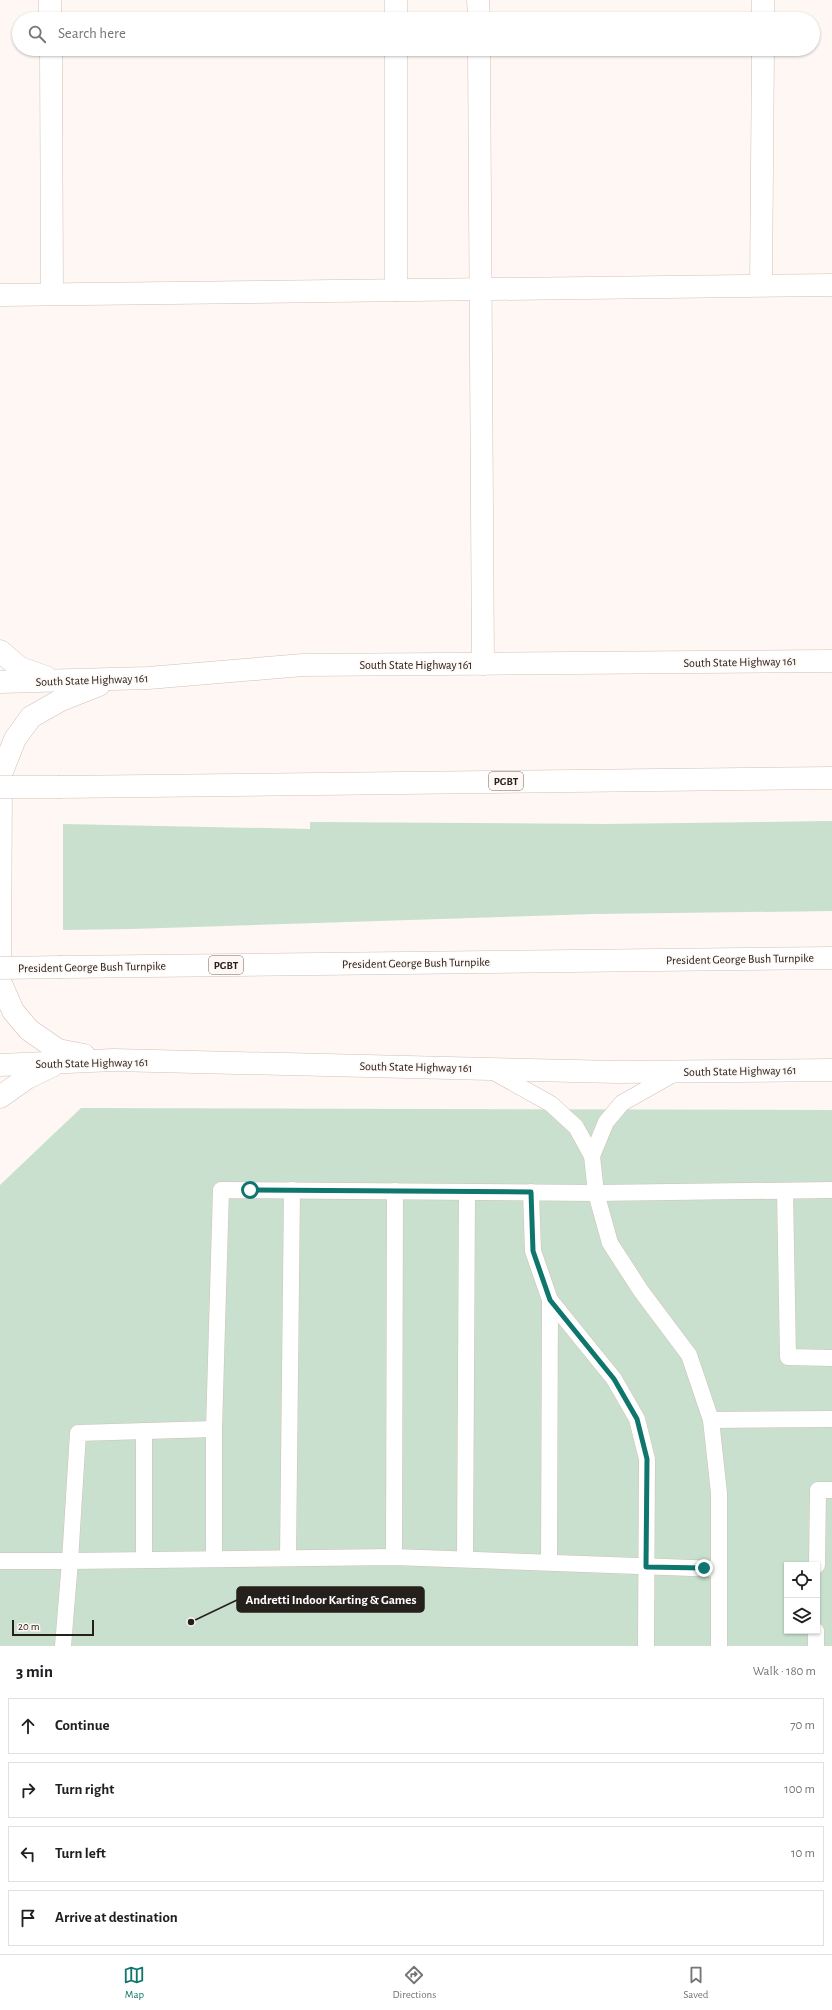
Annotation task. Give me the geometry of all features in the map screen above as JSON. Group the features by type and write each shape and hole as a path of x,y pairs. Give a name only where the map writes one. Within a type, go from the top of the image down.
{"main road":[{"path":"50,0 50,12"},
{"path":"396,0 396,12"},
{"path":"478,0 478,12"},
{"path":"763,0 763,12"},
{"path":"51,56 52,294"},
{"path":"396,56 396,290"},
{"path":"479,56 483,664"},
{"path":"761,285 763,56"},
{"path":"0,295 832,285"},
{"path":"0,652 20,668 57,681"},
{"name":"South State Highway 161","path":"0,682 111,680 303,665 832,661"},
{"path":"111,680 61,700 31,717 15,739 1,774 0,981 12,1011 29,1030 58,1050 113,1060"},
{"name":"PGBT","path":"0,787 832,778"},
{"name":"President George Bush Turnpike","path":"0,968 832,958"},
{"name":"South State Highway 161","path":"0,1065 113,1060 677,1072 832,1070"},
{"path":"0,1097 27,1078 59,1062"}],"lane":[{"path":"489,1069 551,1104 576,1127 592,1156 596,1193 610,1243 641,1291 689,1355 711,1420 719,1493 719,1646"},
{"path":"592,1156 606,1122 622,1102 677,1072"},
{"path":"214,1559 214,1429 221,1190 596,1193 832,1190"},
{"path":"288,1558 292,1190"},
{"path":"394,1556 395,1191"},
{"path":"785,1191 788,1357 832,1358"},
{"path":"465,1559 467,1192"},
{"path":"531,1192 533,1251 550,1300 548,1562"},
{"path":"550,1300 614,1379 637,1419 647,1459 646,1646"},
{"path":"711,1420 832,1419"},
{"path":"63,1646 78,1433 214,1429"},
{"path":"144,1431 144,1560"},
{"path":"817,1562 818,1490 832,1490"},
{"path":"0,1561 394,1556 719,1569"},
{"path":"816,1634 816,1646"}],"green space":[{"path":"832,821 832,911 594,914 63,930 63,824 310,829 310,822 605,824"},
{"path":"81,1108 832,1110 832,1646 0,1646 0,1185"}],"place":[{"name":"Andretti Indoor Karting & Games","path":"191,1622"}],"route":[{"path":"250,1190 531,1192 533,1251 550,1300 614,1379 637,1419 647,1459 646,1567 704,1568"}]}
